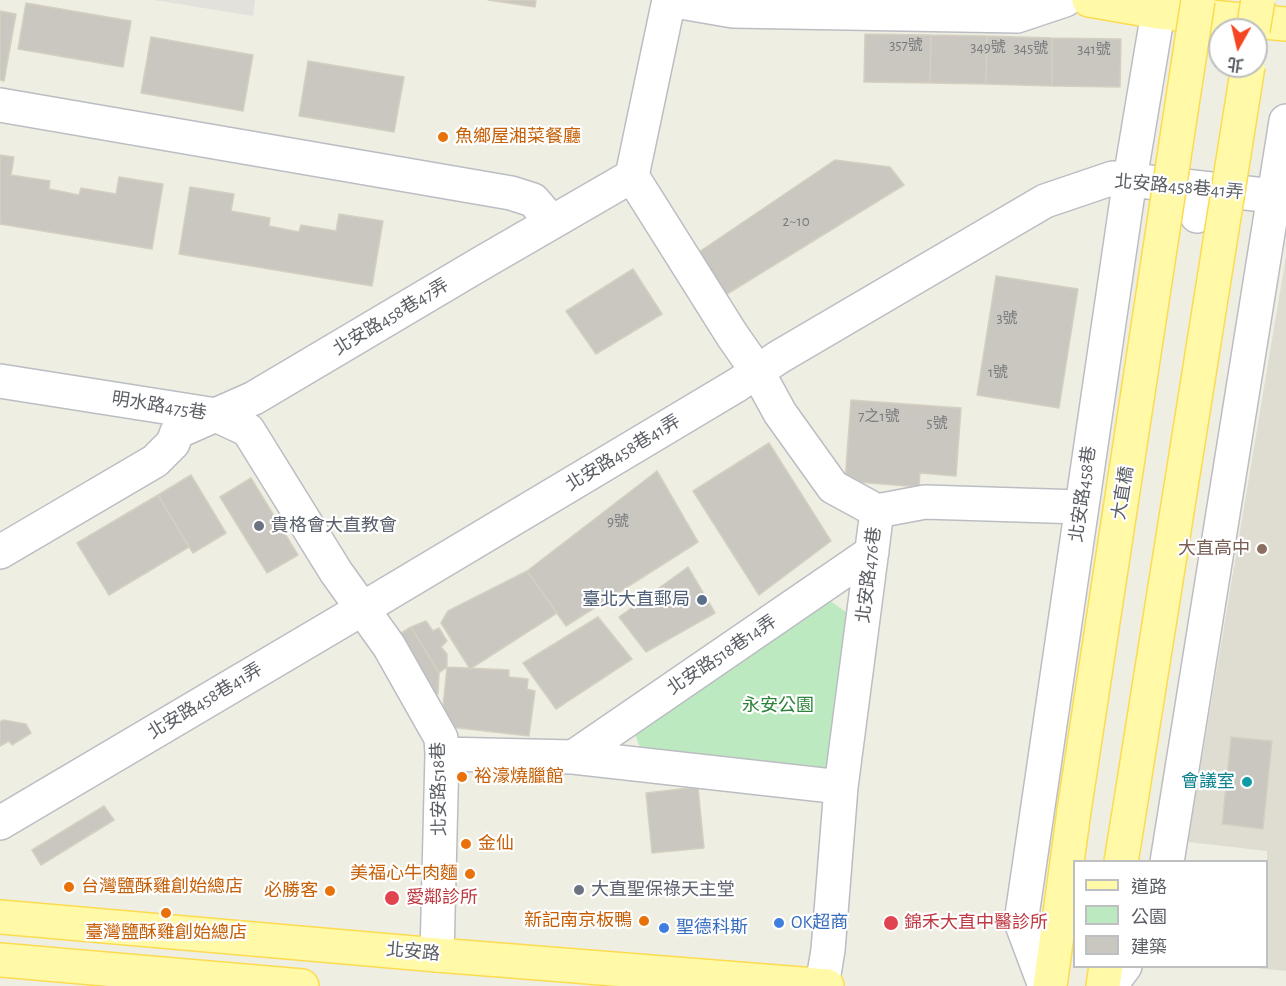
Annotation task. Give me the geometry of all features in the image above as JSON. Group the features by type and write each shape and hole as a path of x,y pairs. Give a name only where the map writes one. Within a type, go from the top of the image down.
{"main road":[{"path":"1089,0 1159,6 1286,24"},
{"name":"大直橋","path":"1050,986 1074,811 1198,0"},
{"path":"1255,18 1258,0"},
{"path":"1122,860 1246,78"},
{"name":"北安路","path":"0,917 825,986"},
{"path":"0,960 302,986"},
{"path":"1103,986 1106,968"}],"street":[{"path":"632,176 669,0 733,11 1017,16 1065,0"},
{"name":"北安路458巷","path":"1045,986 1021,922 1130,179 1159,6"},
{"path":"0,105 511,193 533,200 552,222"},
{"path":"1167,860 1286,121"},
{"name":"北安路458巷47弄","path":"0,552 154,461 173,443 177,432 254,398 632,176"},
{"name":"北安路476巷","path":"632,176 757,371 780,413 833,487 877,511 841,787 825,986"},
{"name":"北安路458巷41弄","path":"0,823 737,386 778,357 1045,201 1113,178 1130,179 1199,202 1273,196"},
{"name":"明水路475巷","path":"0,381 216,415 248,430 336,572 362,609"},
{"path":"877,511 925,502 1081,507"},
{"name":"北安路518巷14弄","path":"573,757 872,552"},
{"name":"北安路518巷","path":"362,609 388,646 441,738 437,954"},
{"path":"442,754 573,757 841,787"},
{"path":"1110,986 1124,968"}],"shaded area":[{"path":"154,0 255,0 253,16"},
{"name":"大直高中","path":"1286,256 1286,971 1256,968 1268,968 1267,851 1188,842"}],"green space":[{"name":"永安公園","path":"829,600 850,615 833,774 641,751 633,728"}],"building":[{"path":"488,0 536,0 535,7"},
{"path":"26,3 131,21 123,67 18,49"},
{"path":"0,11 16,14 4,81 0,80"},
{"path":"865,34 931,35 930,83 864,82"},
{"path":"931,35 987,36 986,84 930,83"},
{"path":"987,36 1052,38 1052,86 986,84"},
{"path":"151,37 253,55 243,111 141,93"},
{"path":"1052,38 1121,39 1120,87 1052,86"},
{"path":"308,61 404,77 394,132 299,116"},
{"path":"0,155 14,157 11,175 50,181 49,189 79,195 81,188 116,194 119,177 163,184 152,249 0,224"},
{"path":"835,160 890,167 904,185 719,299 693,256"},
{"path":"190,187 234,194 231,211 270,218 269,226 299,232 301,225 336,231 339,214 383,221 372,286 179,254"},
{"path":"633,269 662,314 596,354 566,311"},
{"path":"996,276 1078,289 1059,408 977,395"},
{"path":"851,400 961,408 956,476 920,473 919,487 845,481"},
{"path":"769,443 831,541 759,595 693,491"},
{"path":"657,471 698,542 566,626 527,571"},
{"path":"191,475 226,533 193,553 158,495"},
{"name":"貴格會大直教會","path":"251,478 298,555 267,573 220,497"},
{"path":"158,495 189,547 109,595 77,543"},
{"path":"688,567 715,613 646,652 619,617"},
{"path":"527,571 557,613 470,669 441,623 448,611"},
{"path":"598,617 632,659 556,709 523,663"},
{"path":"426,621 433,631 439,628 447,641 441,647 447,654 447,667 439,673 411,627"},
{"path":"411,627 439,673 438,694 431,698 393,638"},
{"path":"447,667 509,670 509,677 528,679 527,689 535,691 529,736 441,726"},
{"path":"3,720 26,724 31,733 12,745 9,741 0,746 0,722"},
{"name":"會議室","path":"1231,737 1272,741 1263,829 1222,824"},
{"path":"698,787 704,848 652,853 646,793"},
{"path":"104,806 114,820 41,865 32,850"}],"place":[{"name":"魚鄉屋湘菜餐廳","path":"443,137"},
{"name":"貴格會大直教會","path":"259,526"},
{"name":"大直高中","path":"1262,549"},
{"name":"臺北大直郵局","path":"702,600"},
{"name":"裕濠燒臘館","path":"462,777"},
{"name":"會議室","path":"1247,782"},
{"name":"金仙","path":"466,844"},
{"name":"美福心牛肉麵","path":"470,874"},
{"name":"台灣鹽酥雞創始總店","path":"69,887"},
{"name":"大直聖保祿天主堂","path":"579,890"},
{"name":"必勝客","path":"330,891"},
{"name":"愛鄰診所","path":"392,898"},
{"name":"臺灣鹽酥雞創始總店","path":"166,913"},
{"name":"新記南京板鴨","path":"644,921"},
{"name":"OK超商","path":"779,923"},
{"name":"錦禾大直中醫診所","path":"891,923"},
{"name":"聖德科斯","path":"664,928"}]}
